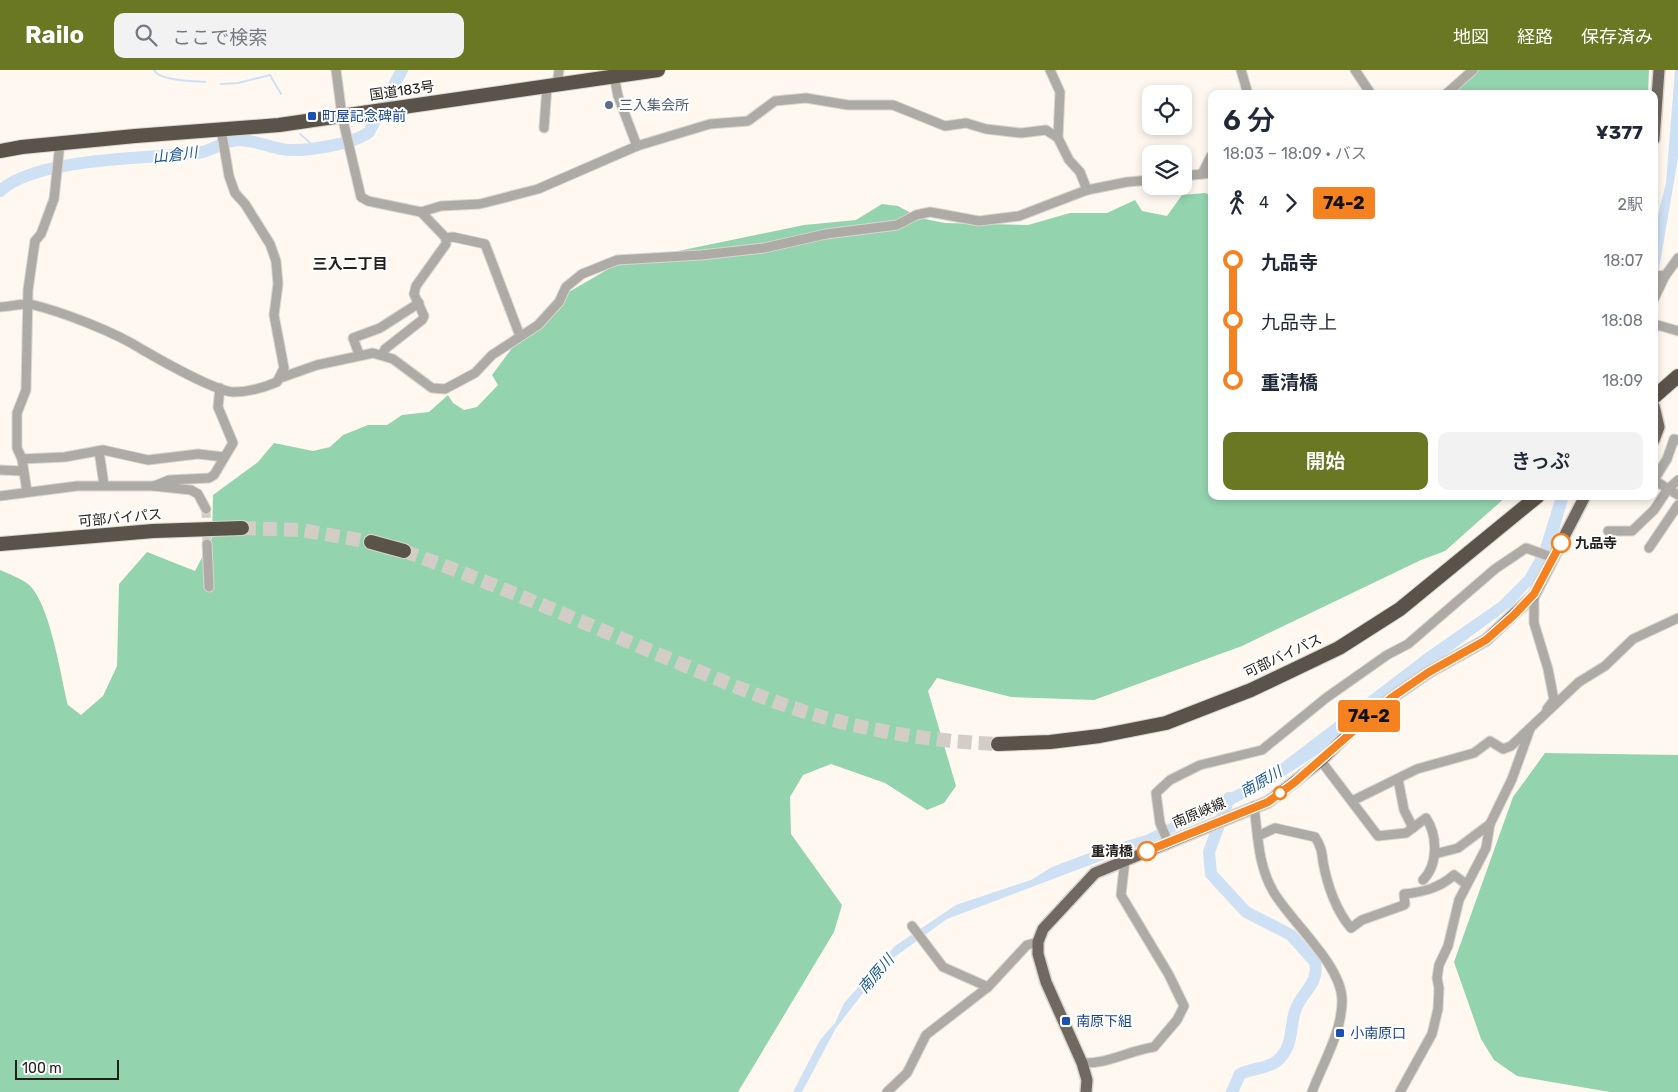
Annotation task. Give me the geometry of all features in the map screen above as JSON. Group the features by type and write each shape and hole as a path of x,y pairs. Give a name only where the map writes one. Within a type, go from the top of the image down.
{"highway":[{"name":"国道183号","path":"0,151 60,144 223,138 279,125 552,86 619,73 658,70"},
{"path":"1658,394 1678,376"},
{"name":"可部バイパス","path":"998,744 1050,742 1100,736 1166,723 1251,690 1339,648 1400,609 1533,500"},
{"name":"可部バイパス","path":"0,544 154,531 242,528"},
{"path":"371,542 404,551"}],"main road":[{"path":"1658,90 1659,70"},
{"name":"南原峡線","path":"1038,942 1043,929 1095,873 1167,840 1268,802 1321,761 1353,729 1391,698 1429,672 1486,640 1534,594 1583,500"},
{"path":"1038,942 1038,954 1046,982 1082,1063 1086,1080 1086,1092"}],"street":[{"path":"336,70 342,116 361,198 421,212 441,206 480,204 538,189 637,146 710,124 748,121 775,101 806,98 848,105 893,105 945,126 966,123 986,129 1022,133 1046,130 1058,138"},
{"path":"544,128 552,86 560,70"},
{"path":"1050,70 1060,92 1058,138 1068,160 1080,172 1087,190"},
{"path":"1241,70 1247,90"},
{"path":"1355,70 1368,90"},
{"path":"1450,90 1473,70"},
{"path":"619,73 615,81 618,96 637,146"},
{"path":"0,307 19,307 27,304 58,313 113,335 143,349 160,362 232,392 260,389 277,382 284,368 274,315 278,284 276,261 270,244 245,204 235,193 229,176 223,138"},
{"path":"27,492 22,459 17,448 16,413 26,390 27,304 35,242 41,234 54,199 60,144"},
{"path":"1192,175 1207,174"},
{"path":"280,378 317,365 359,354 373,353 392,359 432,388 445,389 476,373 492,355 538,326 559,302 566,287 582,274 617,260 702,255 764,248 826,234 897,225 916,215 930,212 979,221 1019,216 1087,190 1142,181"},
{"path":"382,355 385,349 422,320 424,316 414,294 416,286 446,244 446,238 421,212"},
{"path":"446,238 453,237 486,244 520,336"},
{"path":"1659,276 1678,258"},
{"path":"359,354 353,338 380,328 419,303"},
{"path":"1658,325 1678,332"},
{"path":"154,486 169,480 209,478 214,475 233,443 218,406 220,388"},
{"path":"1658,474 1667,459 1674,439 1678,440"},
{"path":"22,459 65,457 99,451 116,452 148,460 198,454 224,457"},
{"path":"99,451 104,485"},
{"path":"0,470 24,471"},
{"path":"1608,531 1632,531 1654,510 1668,489 1678,480"},
{"path":"1658,483 1678,495"},
{"path":"0,496 104,485 154,486 191,490 198,494 206,510"},
{"path":"1649,548 1678,505"},
{"path":"207,544 209,587"},
{"path":"1167,840 1160,822 1156,793 1170,780 1200,765 1262,750 1333,693 1387,655 1408,644 1496,569 1526,548 1532,548 1552,558"},
{"path":"1534,594 1534,623 1548,669 1554,700 1541,716 1541,720"},
{"path":"1352,801 1417,769 1474,753 1490,741 1503,750 1541,720 1579,682 1604,666 1633,639 1678,618"},
{"path":"1400,1092 1432,1034 1438,1010 1440,988 1437,978 1439,965 1448,946 1459,900 1486,848 1490,824 1512,779 1530,729"},
{"path":"1321,761 1378,836 1406,833 1426,818 1432,827 1435,854 1429,874 1422,880"},
{"path":"1398,779 1404,810 1413,828"},
{"path":"1254,806 1259,856 1264,874 1274,892 1315,946 1340,986 1341,1015 1312,1092"},
{"path":"1435,854 1458,848 1490,824"},
{"path":"1258,836 1275,828 1315,837 1323,853 1323,862 1338,908 1351,928 1362,920 1404,905 1404,894 1419,893 1442,885 1454,875 1466,884"},
{"path":"1082,1063 1100,1064 1134,1050 1154,1047 1177,1020 1184,1006 1165,968 1121,895 1125,860"},
{"path":"912,926 922,942 943,967 972,978 988,987"},
{"path":"887,1092 906,1073 926,1035 988,987 1027,946 1038,942"}],"green space":[{"path":"1479,70 1649,70 1648,90 1451,90"},
{"path":"1208,194 1208,500 1502,500 1445,551 1421,560 1242,646 1094,700 1011,697 937,678 928,691 956,786 944,803 927,810 885,783 831,764 803,775 790,797 791,834 842,905 834,932 738,1092 0,1092 0,570 25,582 36,593 43,607 54,641 68,705 81,715 103,696 117,666 119,584 147,552 195,571 212,538 213,495 258,462 274,443 313,451 330,447 343,435 368,425 387,425 402,415 429,412 448,395 453,403 464,410 477,407 498,385 492,375 524,332 562,296 610,268 630,261 804,225 856,220 882,204 898,206 920,218 945,223 1028,225 1070,213 1107,213 1135,200 1142,211 1167,216 1182,195"},
{"path":"1545,753 1678,755 1678,1092 1610,1092 1517,1076 1494,1060 1481,1039 1454,962 1513,797"}],"water":[{"path":"1675,70 1678,70 1678,158 1658,272 1658,215 1666,183"},
{"name":"南原川","path":"1555,500 1568,500 1557,537 1539,576 1512,606 1382,702 1323,751 1272,784 1213,815 1156,840 947,919 896,956 880,971 836,1028 802,1092 793,1092 820,1040 835,1023 844,1003 895,946 956,905 1031,880 1052,867 1102,848 1146,835 1266,775 1427,652 1499,602 1525,576 1539,551"}],"waterway":[{"path":"154,70 157,74 169,78 205,82"},
{"name":"山倉川","path":"0,191 17,180 39,172 65,166 198,153 238,140 291,150 314,149 340,144 369,132 402,70"},
{"path":"221,84 238,83 270,75 281,94"},
{"path":"300,134 315,147"},
{"path":"1229,798 1209,852 1211,874 1246,912 1291,935 1315,962 1316,970 1312,982 1295,1011 1289,1044 1286,1050 1273,1064 1240,1074 1232,1092"}],"tunnel":[{"path":"206,509 207,544"},
{"path":"242,528 301,530 371,542"},
{"path":"404,551 503,589 732,685 799,710 845,723 902,734 959,742 998,744"}],"bus line":[{"name":"74-2","path":"1147,851 1254,806 1268,802 1321,761 1353,729 1391,698 1429,672 1486,640 1534,594 1561,543"}],"place":[{"name":"三入集会所","path":"609,105"},
{"name":"町屋記念碑前","path":"312,116"},
{"name":"九品寺","path":"1561,543"},
{"name":"重清橋","path":"1147,851"},
{"name":"南原下組","path":"1066,1021"},
{"name":"小南原口","path":"1340,1033"}],"district":[{"name":"三入二丁目","path":"350,264"}]}
